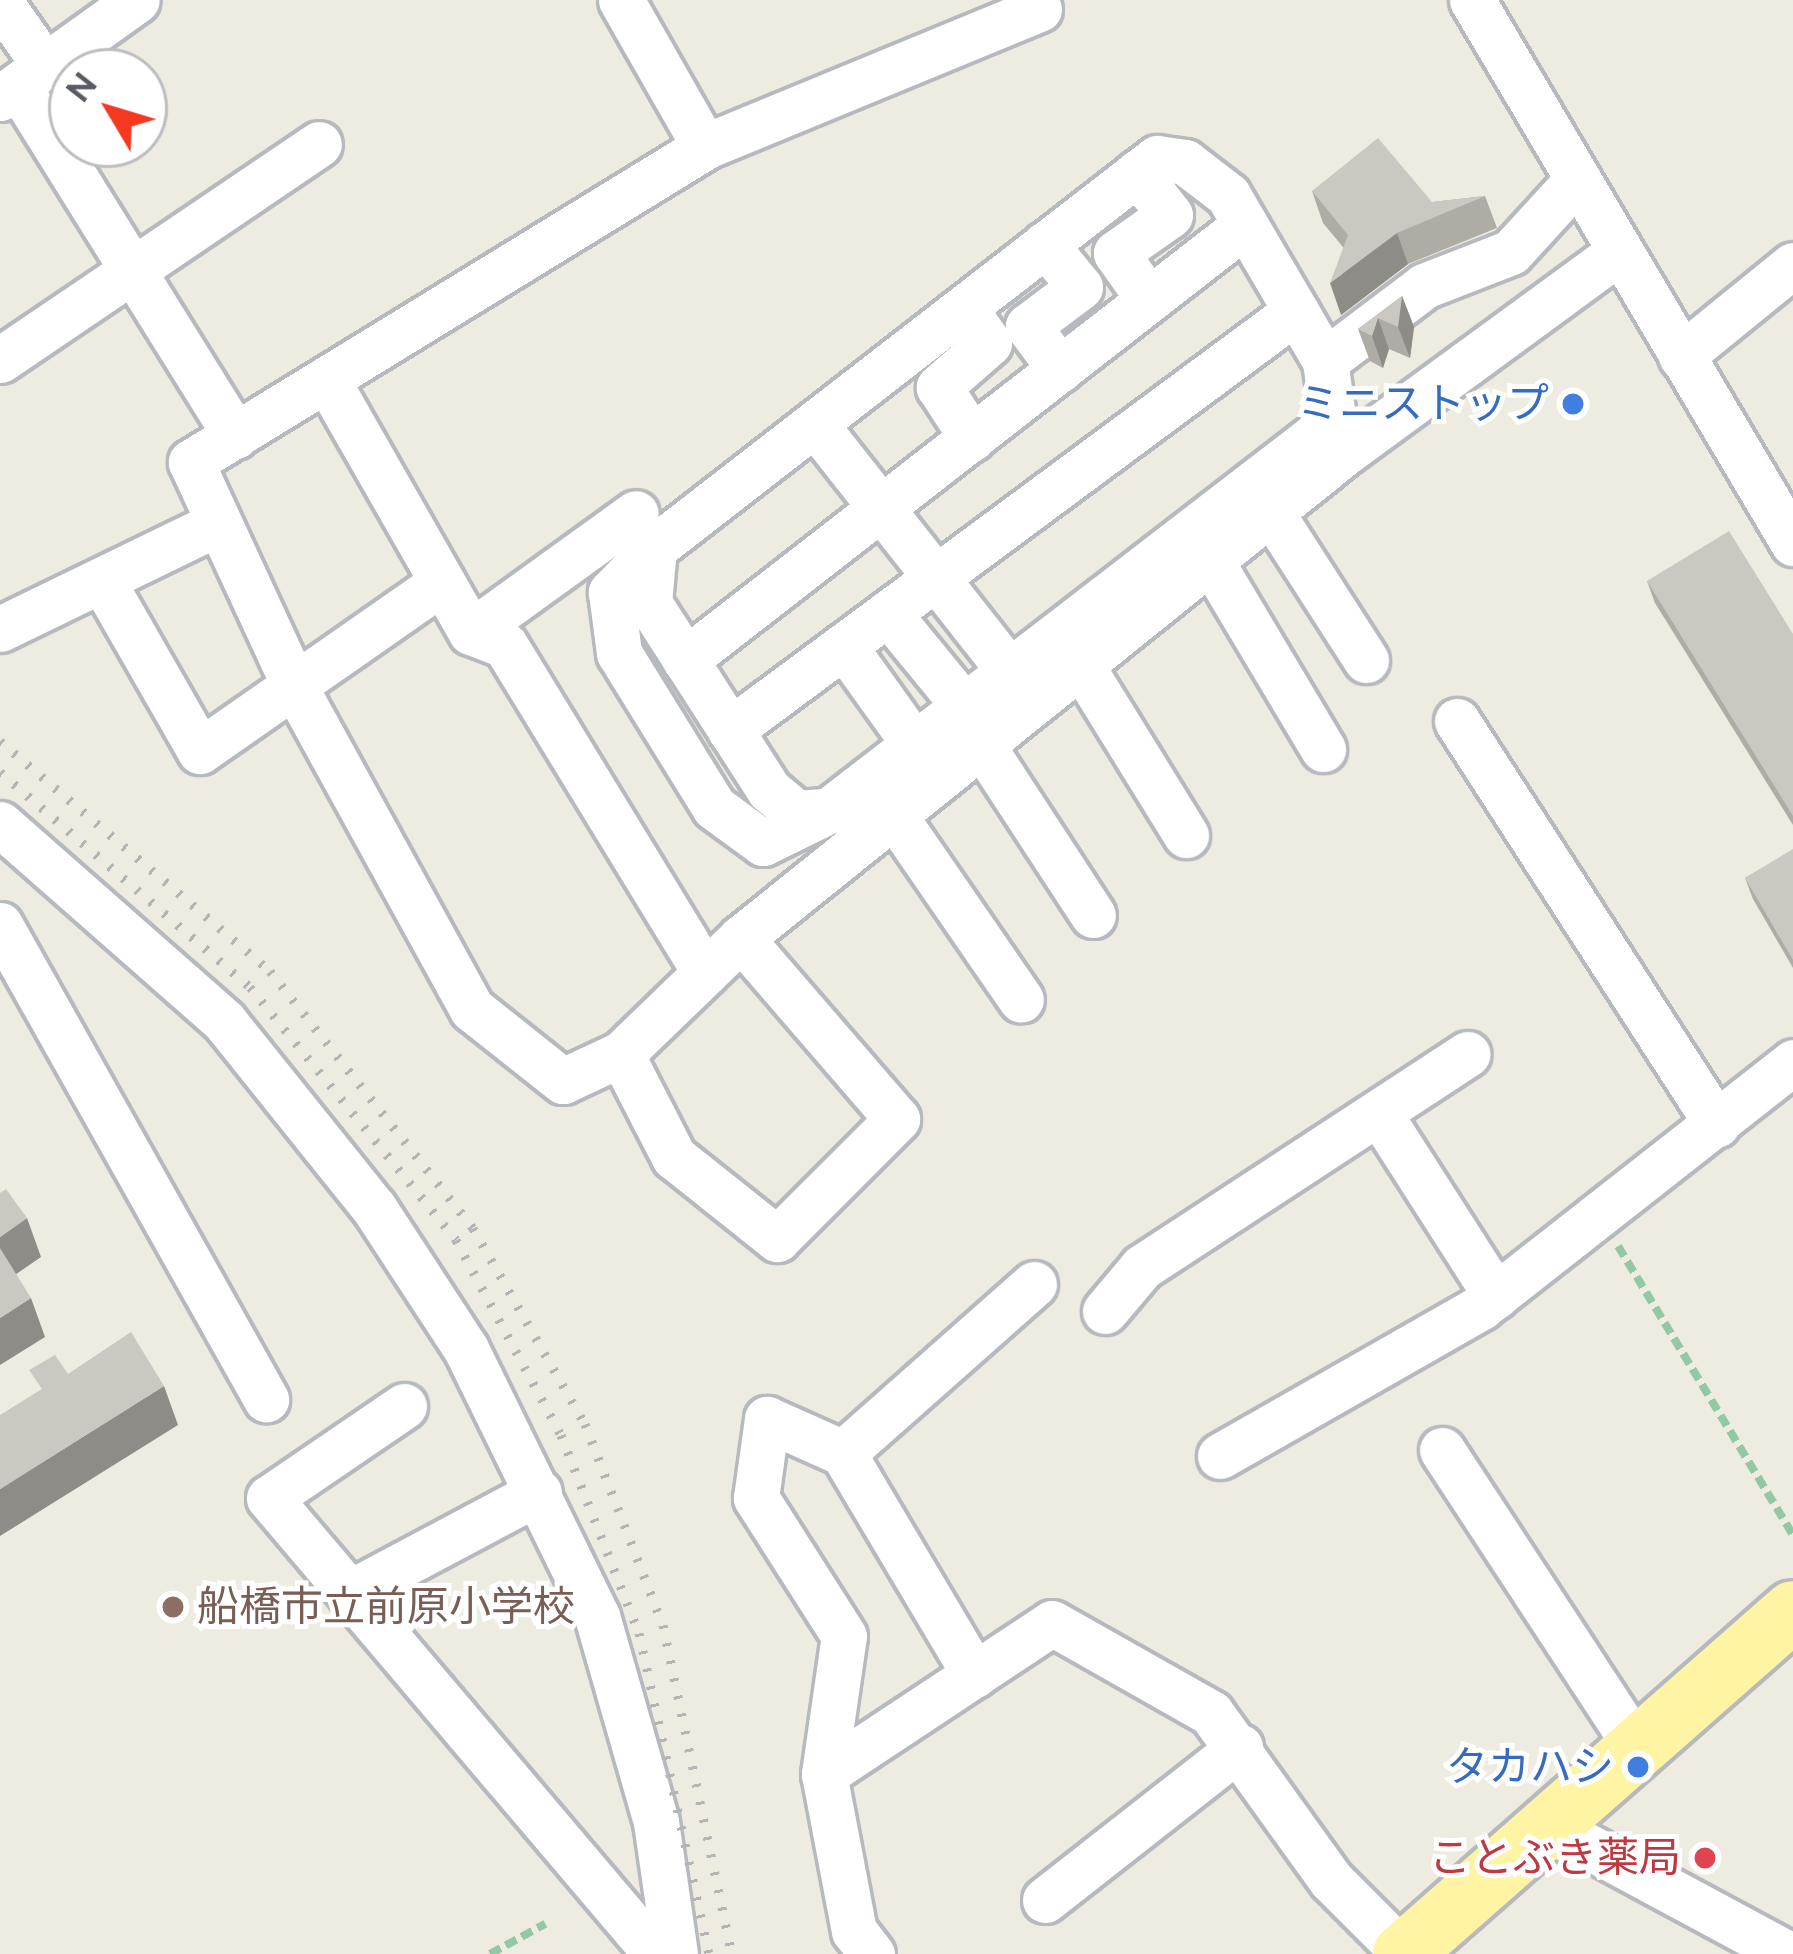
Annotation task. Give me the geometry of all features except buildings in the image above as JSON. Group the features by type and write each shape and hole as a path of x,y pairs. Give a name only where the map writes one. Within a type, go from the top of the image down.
{"main road":[{"path":"1404,1953 1793,1611"}],"street":[{"path":"21,83 136,0"},
{"path":"621,0 705,147"},
{"path":"1472,0 1681,356 1788,521"},
{"path":"0,2 21,83 236,436"},
{"path":"471,632 645,531 814,424 1157,158 1185,162 1213,176 1325,361 1332,410 1317,434 1010,671 973,726 894,815 741,938 621,1054 562,1081 472,1009 296,689 191,462 705,147 1039,8"},
{"path":"0,360 320,144"},
{"path":"1137,173 1169,215 1115,253 1149,300"},
{"path":"1325,361 1424,286 1511,252 1578,179"},
{"path":"685,660 1245,225"},
{"path":"1046,244 1080,287 1028,326 1060,369"},
{"path":"645,531 611,592 609,613 620,653 714,807 764,843 828,811 915,745 973,726 1081,665 1271,512 1620,251"},
{"path":"1681,356 1793,265"},
{"path":"964,308 989,343 939,387 972,438"},
{"path":"730,730 1296,311"},
{"path":"327,380 471,632 505,645 705,973"},
{"path":"814,424 1010,671"},
{"path":"1271,512 1366,660"},
{"path":"0,629 218,524"},
{"path":"645,531 649,603 730,730 796,813 828,811"},
{"path":"1211,561 1323,749"},
{"path":"102,580 200,751 296,689 442,582"},
{"path":"888,613 973,726 1093,915"},
{"path":"844,646 915,745"},
{"path":"1081,665 1186,836"},
{"path":"1457,721 1717,1125"},
{"path":"894,815 1021,1000"},
{"path":"0,824 98,899 251,1055 374,1208 466,1349 539,1492 632,1720 675,1954"},
{"path":"0,925 266,1399"},
{"path":"621,1054 674,1157 777,1239 897,1119 741,938"},
{"path":"1105,1311 1142,1268 1468,1054"},
{"path":"1220,1456 1496,1296 1602,1219 1793,1062"},
{"path":"1379,1113 1496,1296"},
{"path":"844,1453 1034,1284"},
{"path":"404,1406 269,1498 656,1954"},
{"path":"872,1954 854,1931 824,1774 844,1636 756,1498 767,1419 844,1453 975,1675"},
{"path":"1442,1450 1637,1748"},
{"path":"350,1592 539,1492"},
{"path":"824,1774 1052,1622 1211,1713 1240,1747 1331,1880 1404,1953"},
{"path":"1045,1900 1240,1747"},
{"path":"1552,1827 1788,1954"}],"path":[{"path":"1602,1219 1793,1535"},
{"path":"490,1954 545,1924"}],"railway":[{"path":"0,741 270,971 473,1228 585,1424 663,1625 732,1954"},
{"path":"0,772 250,987 456,1240 561,1435 639,1633 709,1954"}],"place":[{"name":"ミニストップ","path":"1573,404"},
{"name":"船橋市立前原小学校","path":"173,1607"},
{"name":"タカハシ","path":"1638,1767"},
{"name":"ことぶき薬局","path":"1705,1858"}]}
